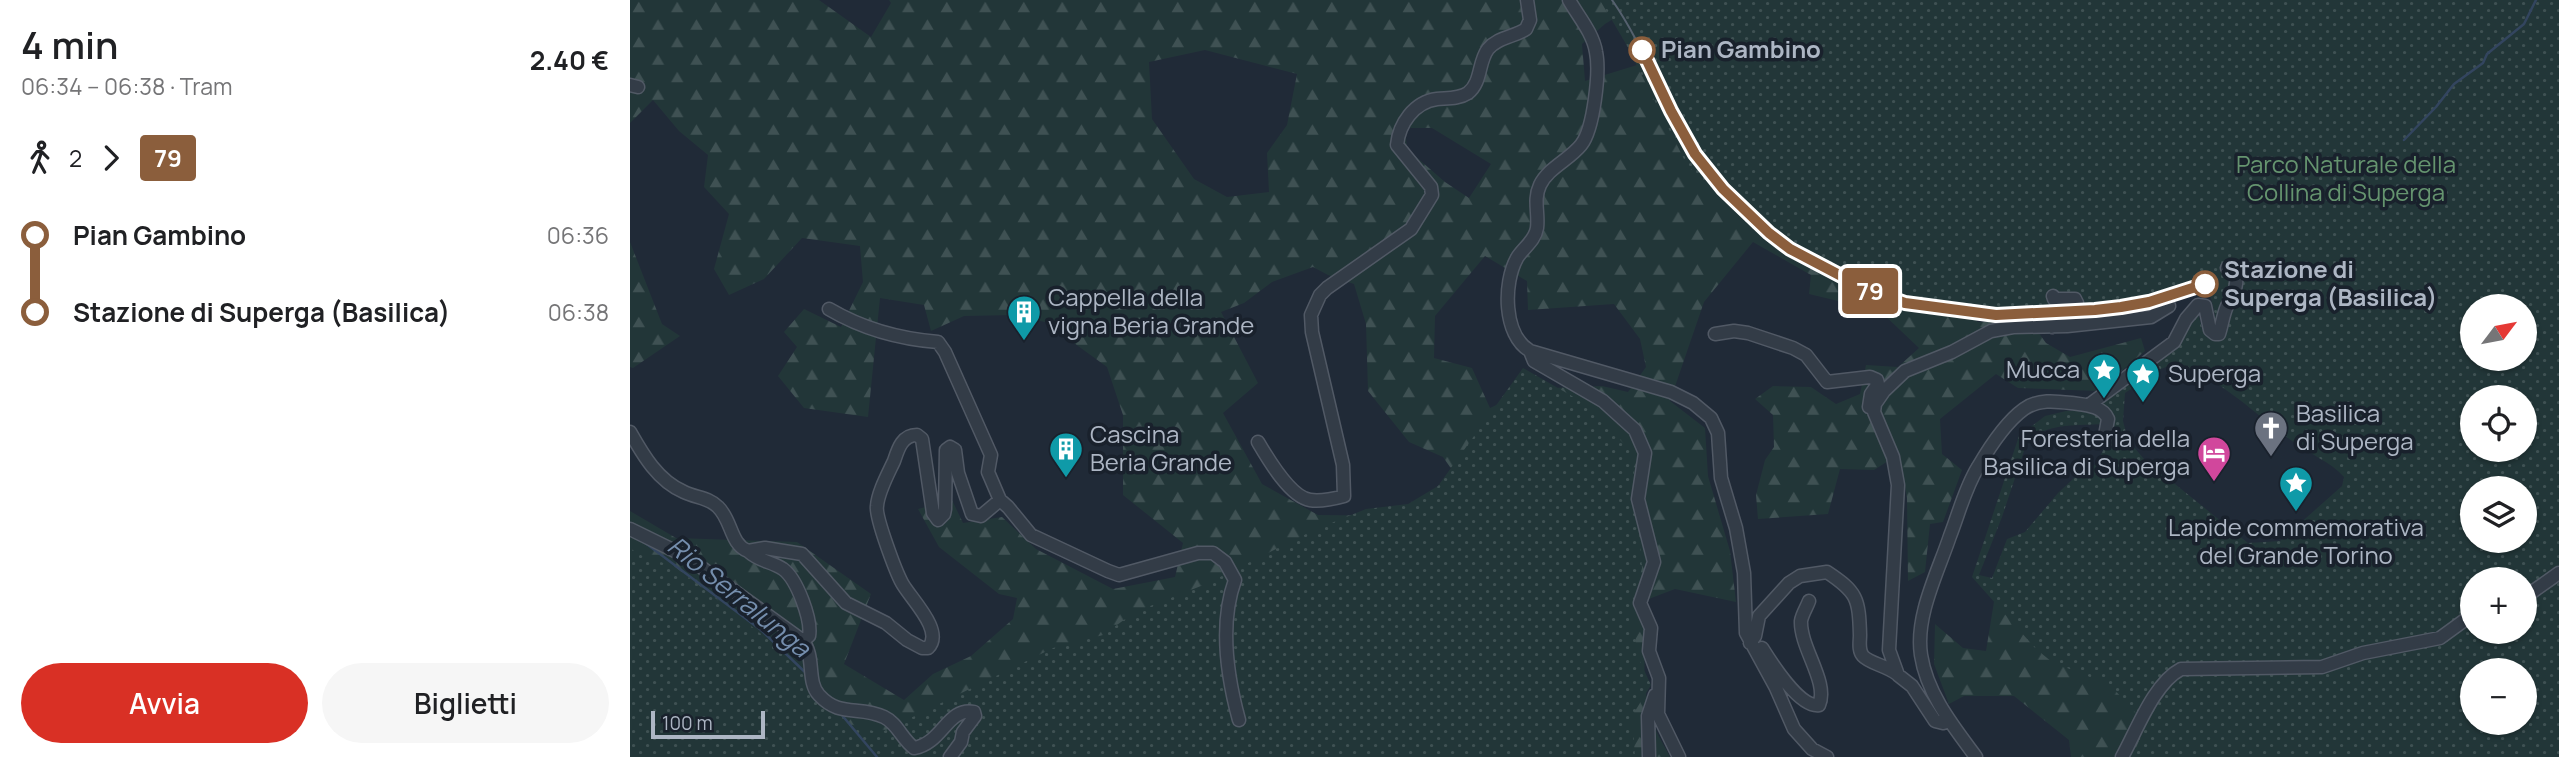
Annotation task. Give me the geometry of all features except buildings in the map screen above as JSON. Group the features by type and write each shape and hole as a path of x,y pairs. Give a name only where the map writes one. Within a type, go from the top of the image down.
{"street":[{"path":"1258,442 1289,487 1300,498 1322,501 1344,496 1343,465 1312,332 1311,315 1314,305 1327,288 1401,237 1422,215 1432,195 1431,187 1397,145 1398,134 1404,122 1424,103 1460,97 1471,90 1489,48 1526,29 1530,20 1527,0"},
{"path":"1569,0 1597,52 1594,112 1582,144 1546,175 1540,185 1536,196 1537,227 1533,238 1517,257 1510,275 1509,302 1513,327 1521,346 1530,351 1671,392 1693,403 1711,418 1718,433 1721,478 1740,551 1746,592 1744,620 1794,729 1812,749 1828,757"},
{"path":"1976,757 1929,685 1921,653 1921,629 1929,596 1968,486 1991,447 2026,407 2043,401 2094,401 2174,342 2186,319 2198,305 2205,306 2210,330 2219,334 2227,305 2236,290 2237,275 2234,269 2227,268"},
{"path":"2052,327 2049,319 2076,308 2075,299 2054,299 2053,296"},
{"path":"1874,412 1875,404 1884,391 1905,371 1952,352 1991,331 2151,317 2169,306"},
{"path":"829,309 844,318 891,335 938,342 946,352 991,455 988,472 1000,500 1031,535 1119,575 1198,553 1213,553 1225,562 1235,580 1229,597 1226,629 1233,699 1239,720"},
{"path":"1716,334 1734,331 1748,333 1793,348 1806,355 1827,382 1870,377 1877,380 1869,408 1874,412 1893,457 1898,485 1889,650 1898,675"},
{"path":"1530,351 1534,361 1603,401 1635,430 1645,453 1638,499 1654,562 1640,603 1651,628 1649,651 1659,678 1658,714 1679,757"},
{"path":"2094,401 2108,419 2104,441"},
{"path":"630,432 646,459 660,475 681,491 707,499 719,508 742,549 759,561 781,568 793,579 811,626 809,636 802,640"},
{"path":"748,551 765,548 802,554 846,603 886,623 906,640 928,648 933,639 929,622 902,583 876,507 900,446 912,435 922,439 933,513 938,520 944,514 946,450 950,447 955,450 958,473 972,514 981,516 1000,500"},
{"path":"630,529 687,557 802,640 807,646 814,688 818,695 837,710 859,710 883,717 914,748 931,742 956,714 974,712 975,716 967,726 961,743 950,757"},
{"path":"1809,601 1801,619 1807,651 1821,687 1819,705 1811,705 1776,672 1753,639 1759,615 1789,583 1811,573 1827,572 1853,591 1859,618 1859,648 1862,655 1868,660 1888,666 1912,685 1935,721 1950,721"},
{"path":"2537,589 2559,573"},
{"path":"2122,757 2155,696 2170,675 2181,669 2322,667 2363,653 2440,638 2460,623"},
{"path":"1648,757 1648,716 1659,678"}],"green space":[{"path":"630,0 819,0 871,37 891,3 889,0 1644,0 2559,0 2559,757 2071,757 2069,740 2014,696 1964,696 1949,704 1934,664 1935,624 1963,648 1986,651 1998,577 2265,556 2363,477 2232,325 2244,285 1988,275 1977,322 2030,321 2046,343 2070,357 2141,338 2145,351 2098,391 2018,388 1996,374 1940,419 1942,454 1962,470 1943,522 1930,524 1925,572 1908,581 1907,498 1899,454 1874,470 1840,469 1828,514 1758,519 1756,495 1765,460 1774,447 1773,415 1755,399 1773,386 1811,387 1836,404 1860,394 1866,365 1898,367 1919,348 1880,311 1809,294 1811,275 1753,242 1704,302 1670,401 1705,428 1708,476 1730,551 1736,602 1675,589 1646,600 1644,687 1657,733 1670,757 1317,757 1034,740 630,757 630,511 676,538 797,542 871,594 844,664 904,700 933,674 971,656 1013,619 1017,598 999,594 939,547 918,509 952,500 963,523 1002,517 1036,549 1113,589 1175,577 1183,543 1123,495 1123,415 1107,367 1045,322 1014,315 964,316 931,331 924,305 880,298 868,417 804,408 778,376 797,347 784,332 804,309 841,327 863,282 860,246 802,238 764,279 729,295 714,269 729,214 704,187 708,155 679,131 653,100 630,123","holes":["1644,0 1660,58 1585,81 1582,44 1605,24","1205,50 1297,74 1287,125 1267,153 1269,192 1227,197 1194,179 1152,119 1149,62","1405,128 1432,128 1491,164 1469,198 1445,182 1407,149","1485,256 1527,281 1528,310 1614,304 1640,339 1646,367 1628,392 1602,386 1529,389 1490,408 1472,368 1434,358 1435,316","1313,267 1354,284 1366,324 1368,391 1409,442 1443,457 1457,477 1413,516 1318,515 1262,484 1223,413 1258,383 1221,312 1244,303 1272,282","2460,567 2537,567 2537,644 2470,644 2500,658 2537,658 2537,735 2460,735 2460,695 2426,623 2460,639"]},
{"name":"Parco Naturale della Collina di Superga","path":"1600,0 2559,0 2559,757 2132,757 2139,741 2136,713 2110,685 2052,662 2036,649 1972,577 2019,436 2045,416 2087,410 2101,404 2177,334 2197,310 2202,328 2215,327 2210,294 2195,290 2162,298 2046,310 1947,304 1848,284 1783,254 1725,207 1686,163 1626,44","holes":["2173,364 2202,374 2295,443 2333,467 2344,477 2342,486 2280,541 2248,543 2144,459 2128,440 2123,421 2125,393 2159,370","2103,424 2109,439 2096,464 2075,477 2058,493 2025,532 2007,539 1992,578 1979,575 2026,445 2041,432 2051,429"]},
{"path":"630,242 662,324 680,336 633,368 630,367"},
{"path":"1523,368 1584,403 1632,452 1642,568 1629,618 1637,655 1651,685 1632,716 1635,757 630,757 630,548 638,554 675,567 797,662 850,724 880,733 1053,648 1103,635 1135,612 1206,584 1314,530 1366,509 1408,504 1438,486"}],"waterway":[{"path":"2404,140 2454,84 2483,63 2487,54 2524,24 2536,0"},
{"name":"Rio Serralunga","path":"644,542 761,630 807,674"},
{"name":"Rio Serralunga","path":"841,714 877,757"}],"tram line":[{"path":"1612,0 1637,42 1681,130 1727,194 1748,215 1795,252 1847,282 1908,304 1998,315 2072,313 2128,306 2162,299 2212,282"},
{"name":"79","path":"1642,50 1695,154 1737,204 1769,233 1808,261 1866,289 1905,303 1996,315 2121,307 2149,302 2205,284"}],"place":[{"name":"Pian Gambino","path":"1642,50"},
{"name":"Stazione di Superga (Basilica)","path":"2205,284"},
{"name":"Cappella della vigna Beria Grande","path":"1024,342"},
{"name":"Mucca","path":"2104,400"},
{"name":"Superga","path":"2143,404"},
{"name":"Basilica di Superga","path":"2271,458"},
{"name":"Cascina Beria Grande","path":"1066,479"},
{"name":"Foresteria della Basilica di Superga","path":"2214,483"},
{"name":"Lapide commemorativa del Grande Torino","path":"2296,513"}]}
